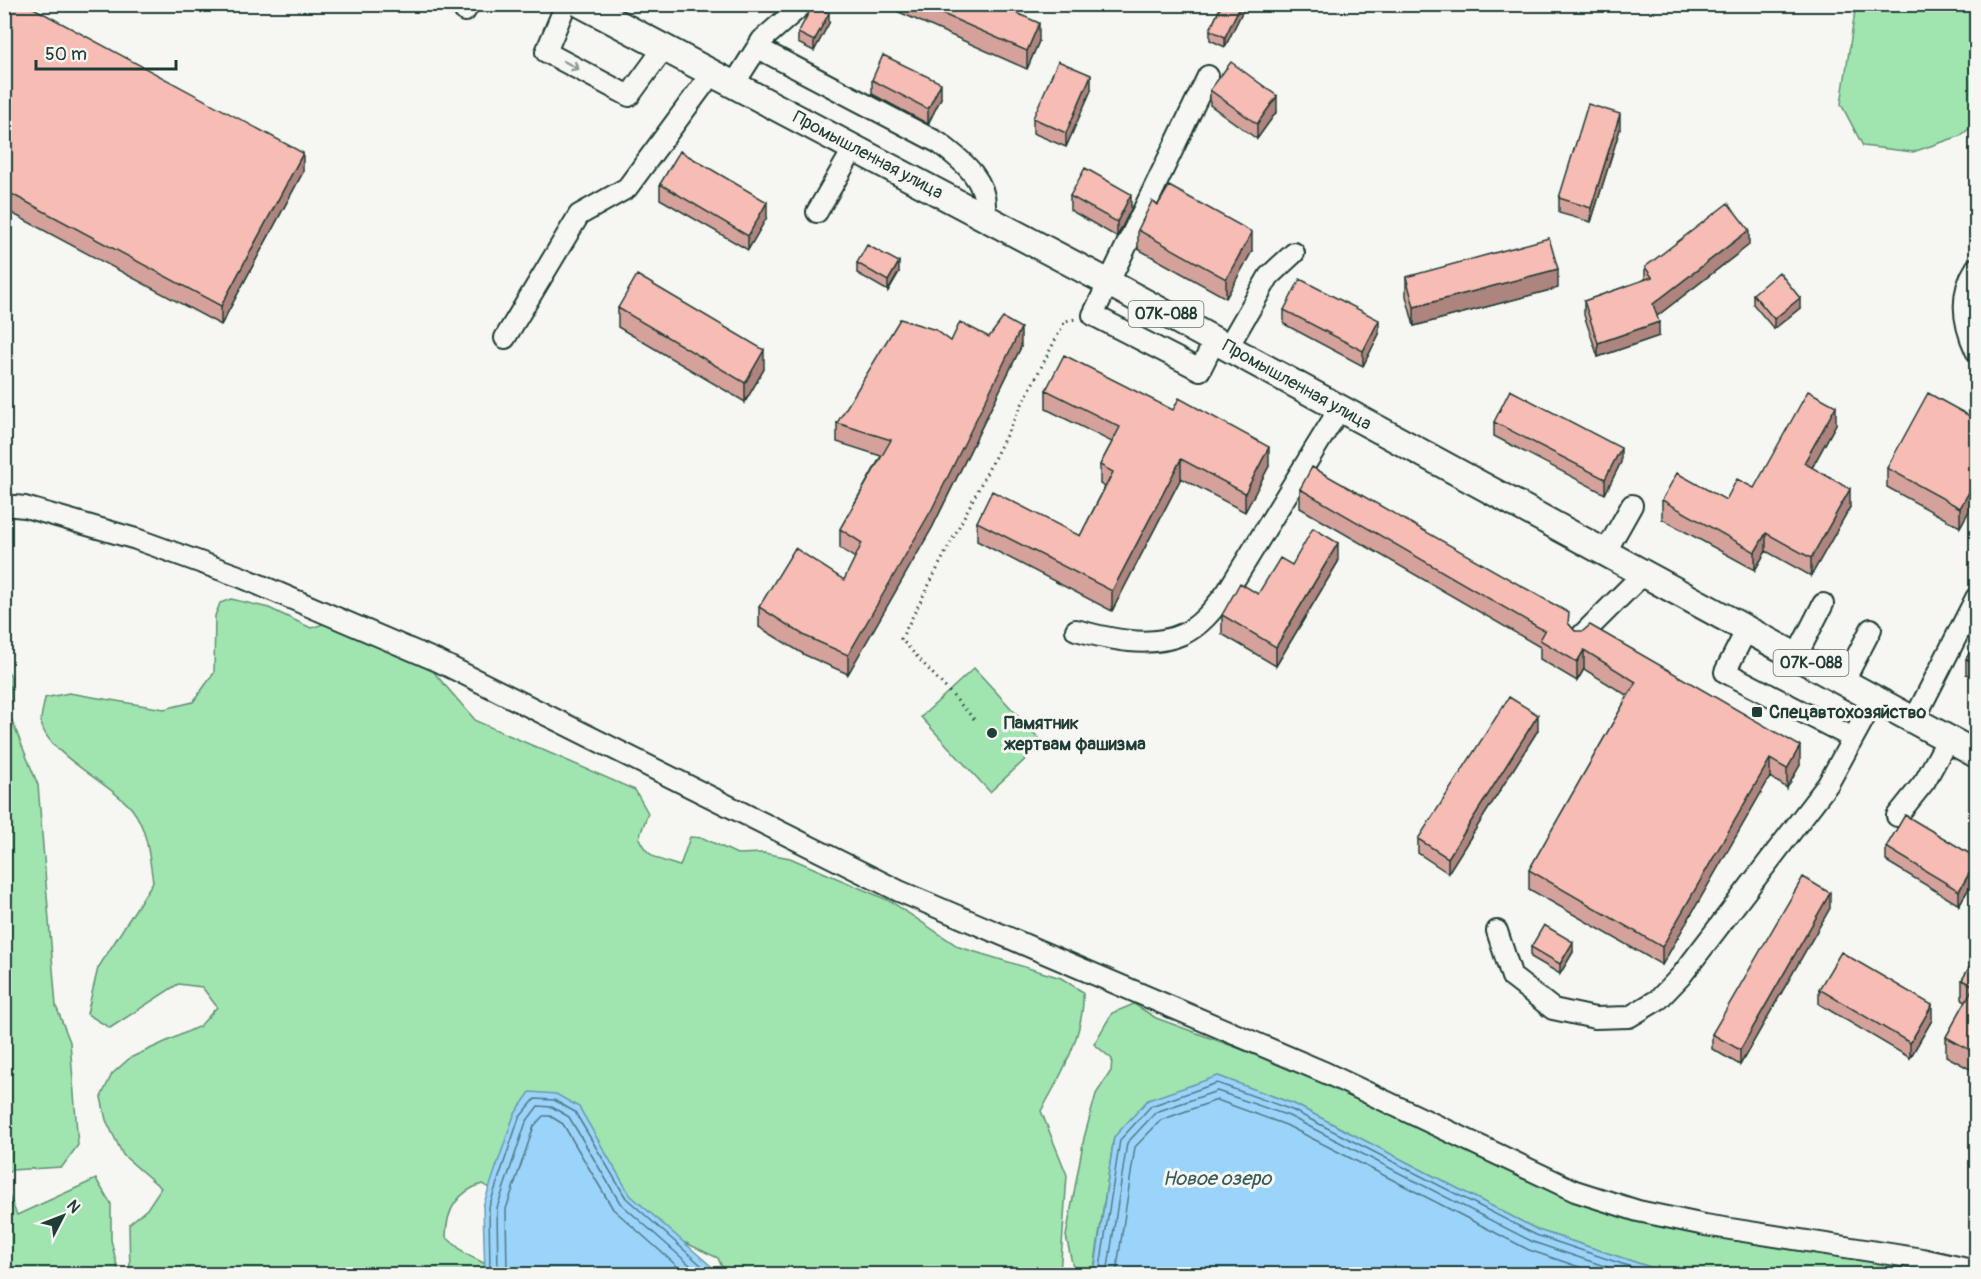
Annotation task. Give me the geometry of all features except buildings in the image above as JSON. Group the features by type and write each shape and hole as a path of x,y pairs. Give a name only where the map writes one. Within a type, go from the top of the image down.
{"main road":[{"name":"Промышленная улица","path":"581,4 1109,283 1977,754"}],"lane":[{"path":"566,4 546,52 629,96 664,48"},
{"path":"505,338 579,215 627,189 723,79 758,48 762,40 804,4"},
{"path":"758,48 939,143 963,160 978,179 987,203 984,216"},
{"path":"1208,76 1093,315 1200,370 1222,344 1269,276 1294,253"},
{"path":"816,212 854,148"},
{"path":"1977,268 1968,281 1964,306 1969,335 1977,351"},
{"path":"1076,630 1118,641 1156,640 1183,634 1205,618 1227,592 1340,408"},
{"path":"4,505 26,507 147,542 241,577 440,662 899,891 1326,1073 1575,1191 1649,1213 1922,1258 1977,1271"},
{"path":"1605,553 1632,505"},
{"path":"1579,638 1643,574"},
{"path":"1914,720 1977,598"},
{"path":"1797,655 1823,604"},
{"path":"1747,629 1725,672 1853,738"},
{"path":"1844,681 1871,629"},
{"path":"1497,931 1512,977 1553,1009 1595,1018 1629,1017 1659,999 1681,976 1828,784 1875,698"},
{"path":"1897,816 1925,782 1948,739"}],"path":[{"path":"974,719 902,639 1065,321 1093,315"}],"green space":[{"path":"1856,5 1976,5 1976,123 1960,136 1913,152 1863,146 1841,104"},
{"path":"231,599 269,608 311,628 348,616 414,643 437,676 476,721 635,790 648,813 639,838 646,850 660,860 680,866 690,837 703,838 737,854 764,853 790,858 890,901 959,947 1061,978 1083,992 1083,1007 1076,1038 1064,1069 1041,1111 1067,1175 1060,1274 725,1274 718,1258 686,1243 660,1245 517,1201 482,1184 473,1187 455,1203 448,1218 446,1237 466,1254 505,1274 130,1274 129,1224 147,1209 161,1188 123,1155 106,1120 101,1097 112,1074 130,1058 200,1026 217,1007 202,987 178,984 110,1028 87,1014 98,968 153,882 145,834 132,809 53,744 45,733 41,715 45,698 69,693 164,709 193,702 214,673 215,616 220,603"},
{"path":"4,666 11,676 10,716 38,785 56,1006 70,1042 78,1145 62,1167 11,1170 5,1176"},
{"path":"974,668 1043,743 990,792 921,717"},
{"path":"1134,1004 1156,1018 1322,1079 1572,1197 1952,1274 1671,1274 1538,1230 1294,1104 1218,1076 1114,1137 1094,1269 1074,1272 1066,1236 1084,1138 1096,1094 1111,1071 1112,1059 1094,1044 1112,1013"},
{"path":"96,1179 111,1204 111,1240 119,1274 5,1274 5,1187 17,1215"}],"water":[{"name":"Новое озеро","path":"1218,1076 1294,1104 1538,1230 1671,1274 1094,1274 1114,1137 1148,1100"},
{"path":"530,1092 556,1094 579,1107 630,1195 720,1274 485,1274 483,1206 514,1115"}],"place":[{"name":"Спецавтохозяйство","path":"1757,712"},
{"name":"Памятник жертвам фашизма","path":"992,733"}]}
